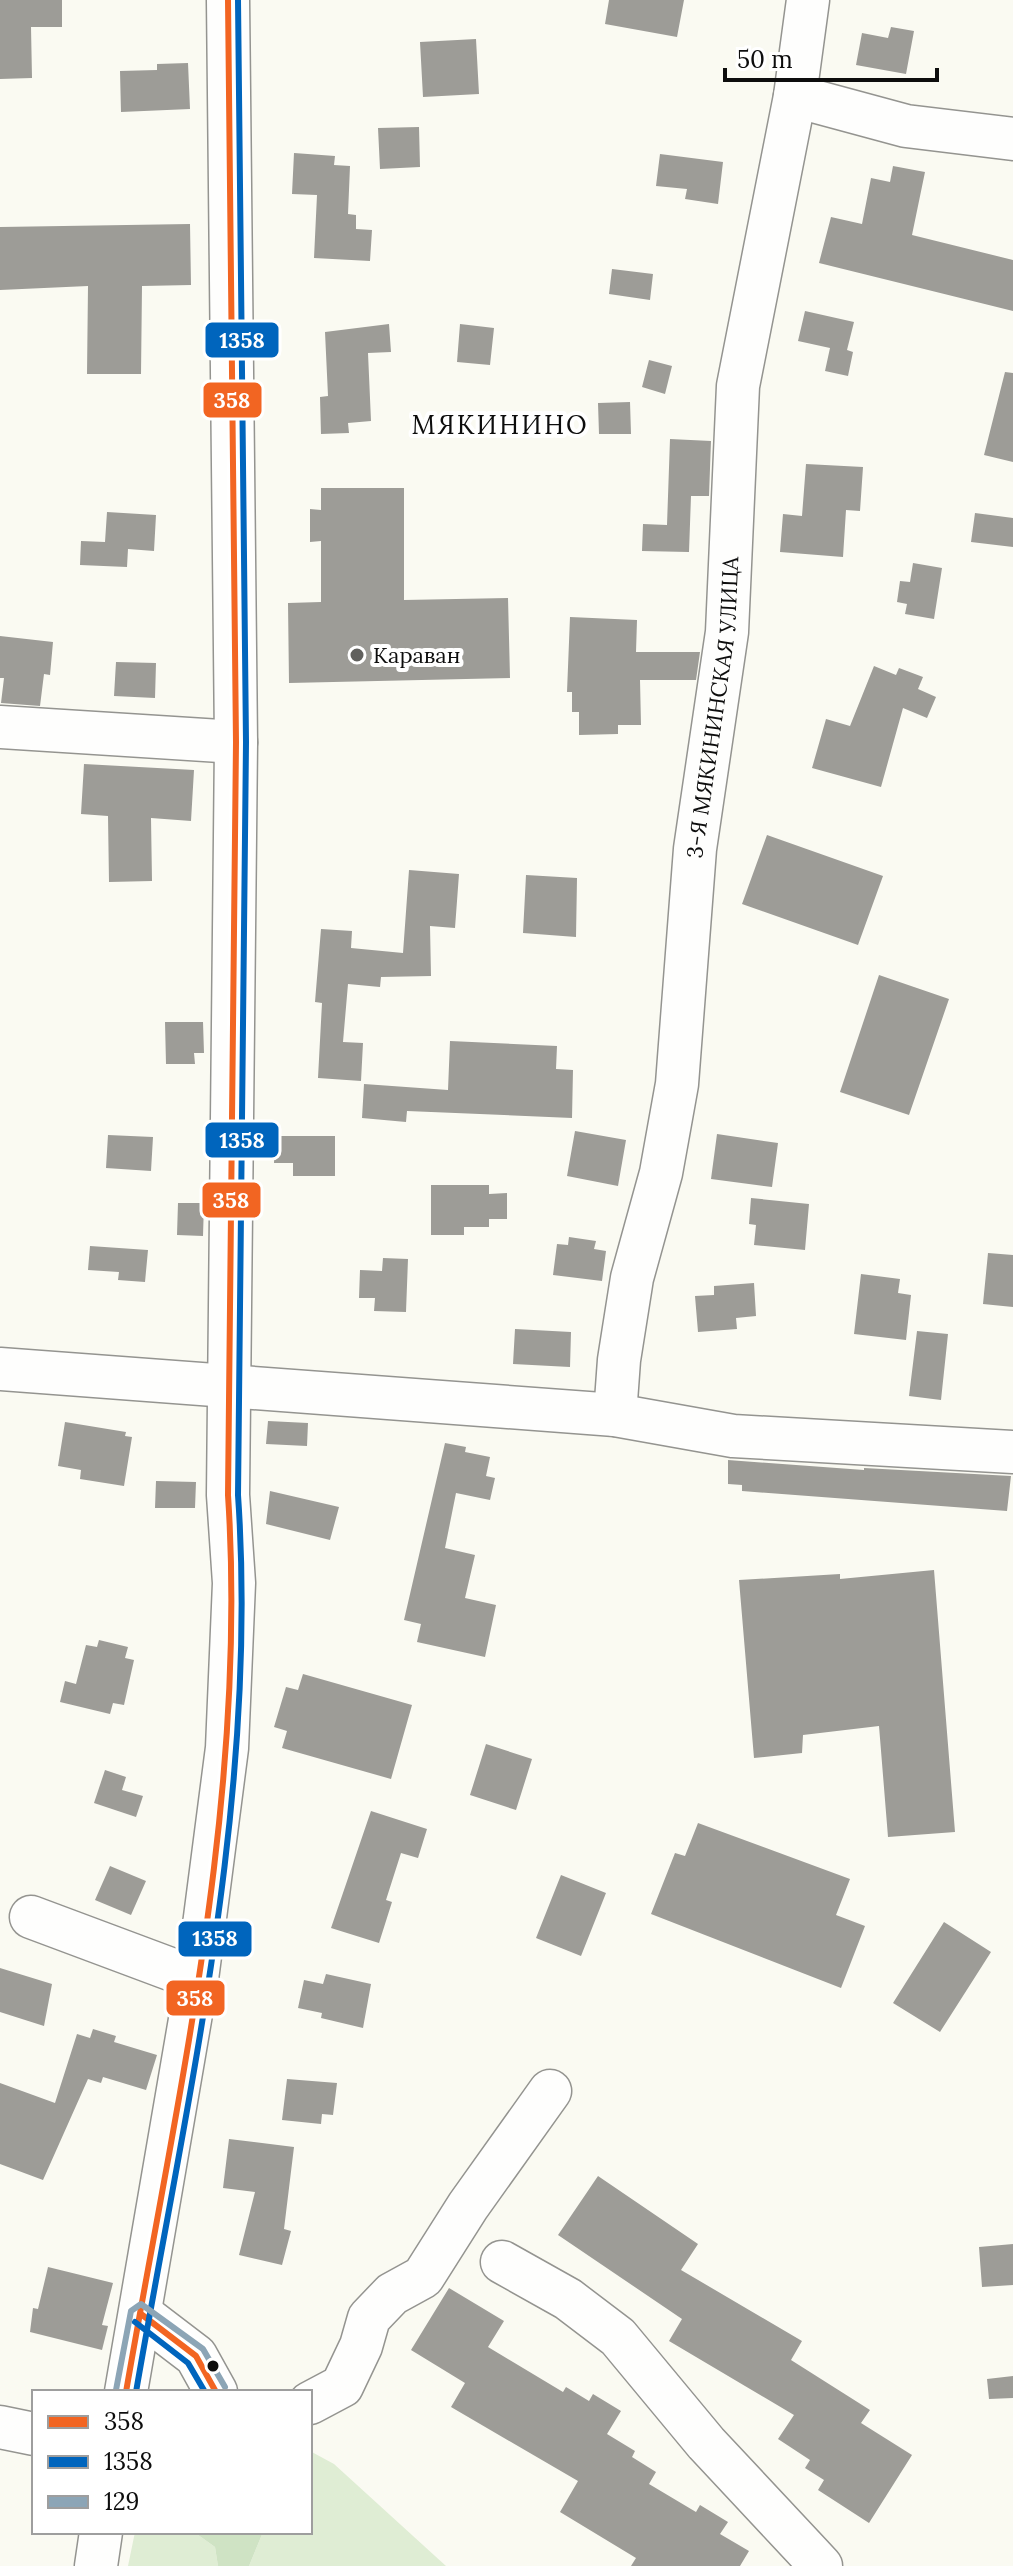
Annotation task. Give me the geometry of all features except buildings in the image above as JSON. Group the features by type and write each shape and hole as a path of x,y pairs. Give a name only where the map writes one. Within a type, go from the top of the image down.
{"street":[{"path":"206,0 230,102"},
{"path":"126,2390 197,1979 227,1748 233,1660 229,1383 236,742 228,0"},
{"name":"3-Я МЯКИНИНСКАЯ УЛИЦА","path":"615,1415 619,1360 632,1278 661,1173 677,1084 695,849 727,632 738,386 795,96 808,0"},
{"path":"795,96 906,126 1013,139"},
{"path":"0,727 236,742"},
{"path":"0,1369 229,1383 615,1415 733,1436 1013,1452"},
{"path":"31,1917 197,1979"},
{"path":"312,2402 342,2386 361,2346 369,2318 392,2294 423,2277 468,2206 550,2091"},
{"path":"502,2262 568,2299 618,2337 706,2443 821,2566"},
{"path":"141,2314 196,2356 215,2390"},
{"path":"0,2427 32,2434"},
{"path":"96,2566 101,2534"}],"green space":[{"path":"312,2452 334,2464 446,2566 249,2566 262,2534 312,2534"},
{"path":"135,2534 197,2534 215,2547 218,2566 128,2566"},
{"path":"197,2534 262,2534 249,2566 218,2566 215,2547"}],"transit line":[{"name":"358","path":"126,2390 204,1946 228,1721 236,742 228,0"},
{"name":"1358","path":"136,2390 214,1945 238,1720 242,1608 238,1495 246,742 238,0"},
{"name":"129","path":"116,2390 131,2311 141,2304 203,2349 225,2387"},
{"name":"358","path":"141,2314 196,2356 215,2390"},
{"name":"1358","path":"135,2322 188,2363 204,2390"}],"place":[{"name":"Караван","path":"357,655"}],"district":[{"name":"МЯКИНИНО","path":"500,424"}]}
